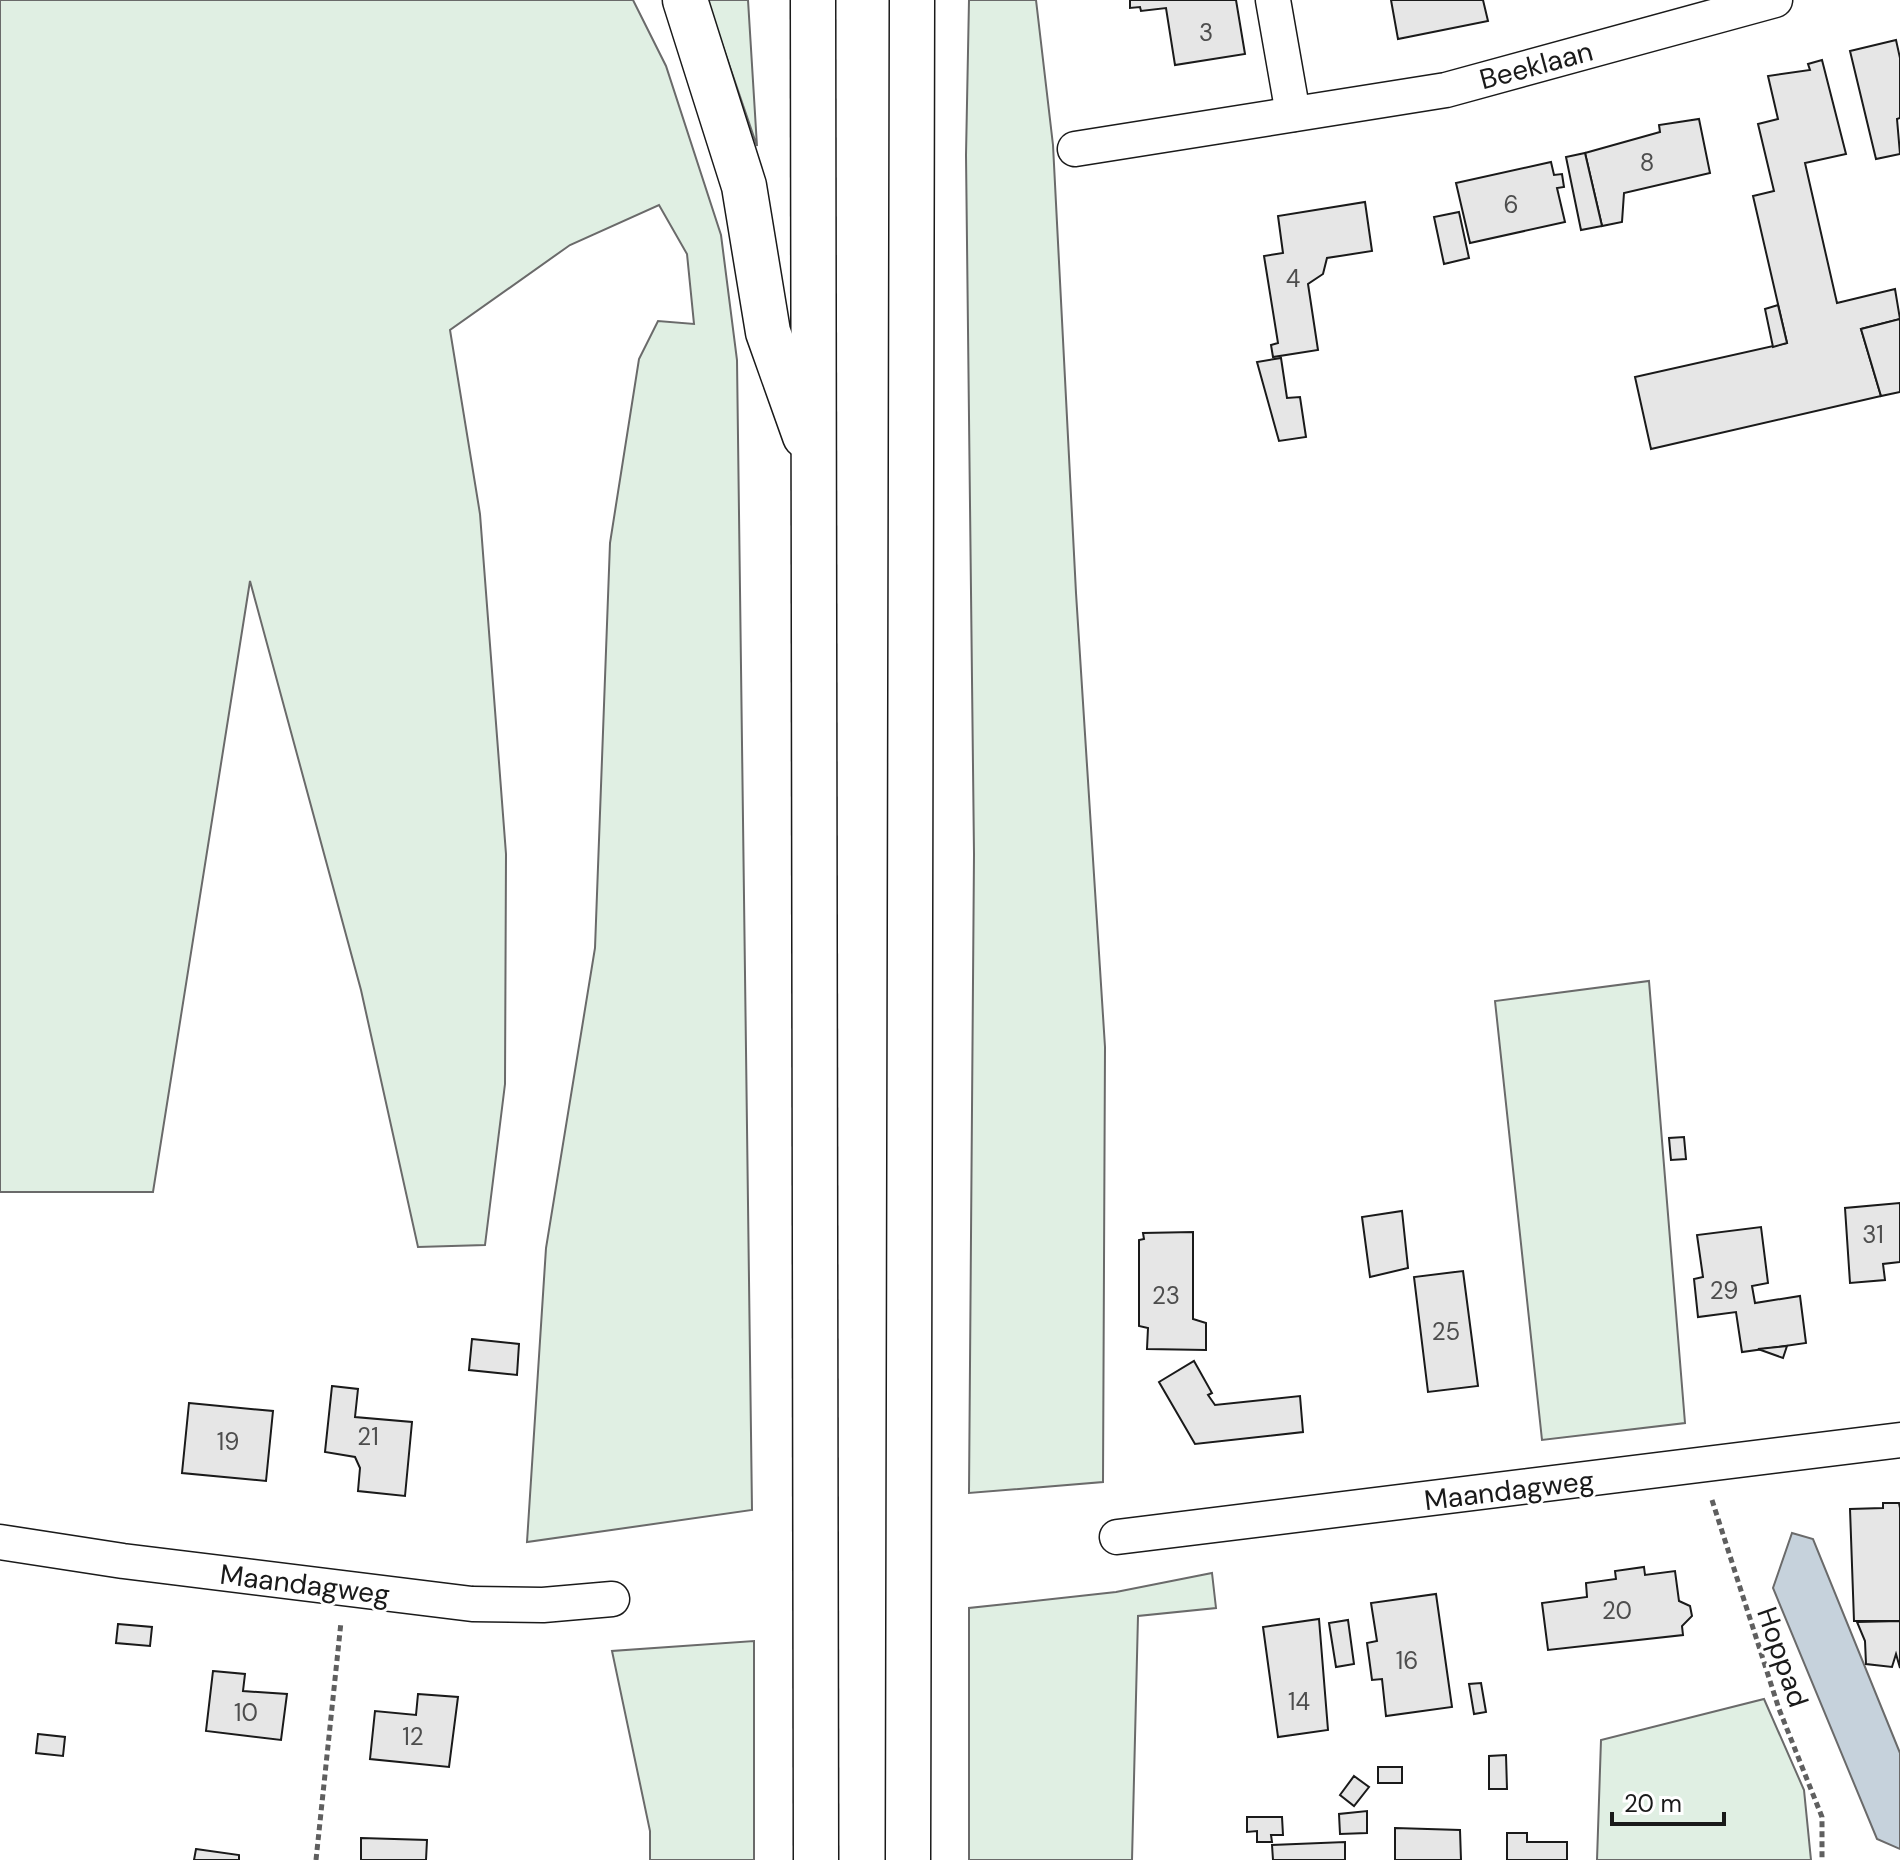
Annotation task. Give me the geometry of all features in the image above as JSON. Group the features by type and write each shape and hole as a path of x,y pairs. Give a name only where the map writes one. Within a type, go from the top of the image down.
{"highway":[{"path":"685,0 744,186 768,332 817,469"},
{"path":"813,0 817,469 816,1860"},
{"path":"908,1860 912,0"}],"street":[{"path":"1273,0 1293,114"},
{"name":"Beeklaan","path":"1075,149 1446,90 1775,0"},
{"name":"Maandagweg","path":"1117,1537 1900,1440"},
{"name":"Maandagweg","path":"0,1542 472,1604 543,1605 612,1599"}],"path":[{"name":"Hoppad","path":"1702,1466 1779,1709 1822,1817 1822,1860"},
{"path":"316,1860 344,1589"}],"green space":[{"path":"0,0 633,0 666,66 721,235 737,360 752,1510 527,1542 546,1248 595,948 610,543 639,359 658,321 694,324 687,254 659,205 570,245 450,330 480,514 506,854 505,1084 485,1245 418,1247 361,990 250,581 153,1192 0,1192"},
{"path":"707,0 748,0 757,146"},
{"path":"969,0 1036,0 1053,145 1076,593 1105,1047 1103,1482 969,1493 974,854 966,155"},
{"path":"1649,981 1685,1423 1542,1440 1495,1001"},
{"path":"1212,1573 1216,1608 1138,1616 1132,1860 969,1860 969,1608 1116,1592"},
{"path":"754,1641 754,1860 650,1860 650,1831 612,1651"},
{"path":"1764,1699 1804,1790 1811,1860 1597,1860 1601,1740"}],"shaded area":[{"path":"1792,1533 1813,1539 1900,1753 1900,1849 1877,1839 1773,1588"}],"building":[{"path":"1130,0 1236,0 1245,54 1175,65 1166,8 1141,11 1140,7 1130,8"},
{"path":"1391,0 1483,0 1488,21 1398,39"},
{"path":"1896,40 1900,58 1900,118 1897,119 1900,154 1876,159 1850,51"},
{"path":"1822,60 1846,154 1805,163 1837,303 1895,289 1900,319 1861,329 1881,396 1651,449 1635,377 1787,343 1753,196 1774,191 1758,124 1778,119 1768,76 1810,70 1808,64"},
{"path":"1699,119 1710,173 1624,193 1622,222 1602,226 1585,153 1660,132 1659,125"},
{"path":"1585,153 1602,226 1581,230 1566,157"},
{"path":"1551,162 1554,175 1562,174 1564,187 1557,188 1565,222 1470,243 1456,183"},
{"path":"1365,202 1372,251 1327,258 1323,274 1308,284 1318,350 1273,357 1271,345 1278,343 1264,256 1283,253 1278,216"},
{"path":"1459,212 1469,258 1444,264 1434,217"},
{"path":"1778,305 1787,343 1773,347 1765,309"},
{"path":"1900,319 1900,392 1881,396 1861,329"},
{"path":"1281,358 1287,398 1300,397 1306,437 1279,441 1257,362"},
{"path":"1684,1137 1686,1159 1671,1160 1669,1138"},
{"path":"1900,1203 1900,1262 1883,1264 1885,1280 1850,1283 1845,1208"},
{"path":"1402,1211 1408,1268 1370,1277 1362,1217"},
{"path":"1761,1227 1768,1283 1752,1286 1755,1303 1800,1296 1806,1343 1742,1352 1736,1312 1698,1317 1694,1279 1703,1277 1697,1235"},
{"path":"1193,1232 1193,1319 1206,1323 1206,1350 1147,1349 1148,1328 1139,1326 1139,1240 1144,1239 1143,1233"},
{"path":"1463,1271 1478,1386 1428,1392 1414,1277"},
{"path":"472,1339 519,1344 517,1375 469,1370"},
{"path":"1787,1346 1783,1358 1758,1349"},
{"path":"1194,1361 1212,1393 1208,1395 1215,1405 1300,1396 1303,1432 1195,1444 1159,1382"},
{"path":"332,1386 358,1389 355,1417 412,1422 405,1496 358,1491 360,1468 355,1457 325,1452"},
{"path":"189,1403 273,1411 266,1481 182,1473"},
{"path":"1883,1503 1899,1503 1900,1508 1900,1621 1854,1621 1850,1509 1883,1508"},
{"path":"1644,1567 1645,1575 1675,1571 1679,1601 1690,1606 1692,1616 1682,1626 1683,1635 1548,1650 1542,1603 1587,1597 1586,1583 1616,1579 1615,1571"},
{"path":"1436,1594 1452,1707 1386,1716 1382,1679 1372,1680 1367,1643 1377,1641 1371,1603"},
{"path":"1319,1619 1328,1730 1278,1737 1263,1627"},
{"path":"1348,1620 1354,1664 1336,1667 1329,1623"},
{"path":"1900,1621 1900,1668 1896,1654 1892,1667 1866,1664 1865,1641 1857,1622"},
{"path":"118,1624 152,1627 150,1646 116,1643"},
{"path":"213,1671 245,1674 243,1691 287,1694 281,1740 206,1731"},
{"path":"1481,1683 1486,1712 1474,1714 1469,1684"},
{"path":"418,1694 458,1697 449,1767 370,1759 375,1711 416,1715"},
{"path":"38,1734 65,1737 63,1756 36,1753"},
{"path":"1506,1755 1507,1789 1489,1789 1489,1756"},
{"path":"1378,1767 1402,1767 1402,1783 1378,1783"},
{"path":"1354,1776 1369,1787 1354,1806 1340,1795"},
{"path":"1367,1811 1367,1833 1340,1834 1339,1814"},
{"path":"1247,1817 1282,1817 1283,1835 1271,1835 1272,1842 1257,1842 1257,1831 1247,1832"},
{"path":"1395,1828 1460,1830 1461,1860 1395,1860"},
{"path":"1507,1833 1527,1833 1527,1842 1567,1842 1567,1860 1507,1860"},
{"path":"361,1838 427,1840 426,1860 361,1860"},
{"path":"1345,1842 1345,1860 1273,1860 1272,1845"},
{"path":"196,1849 239,1855 239,1860 194,1860"}]}
